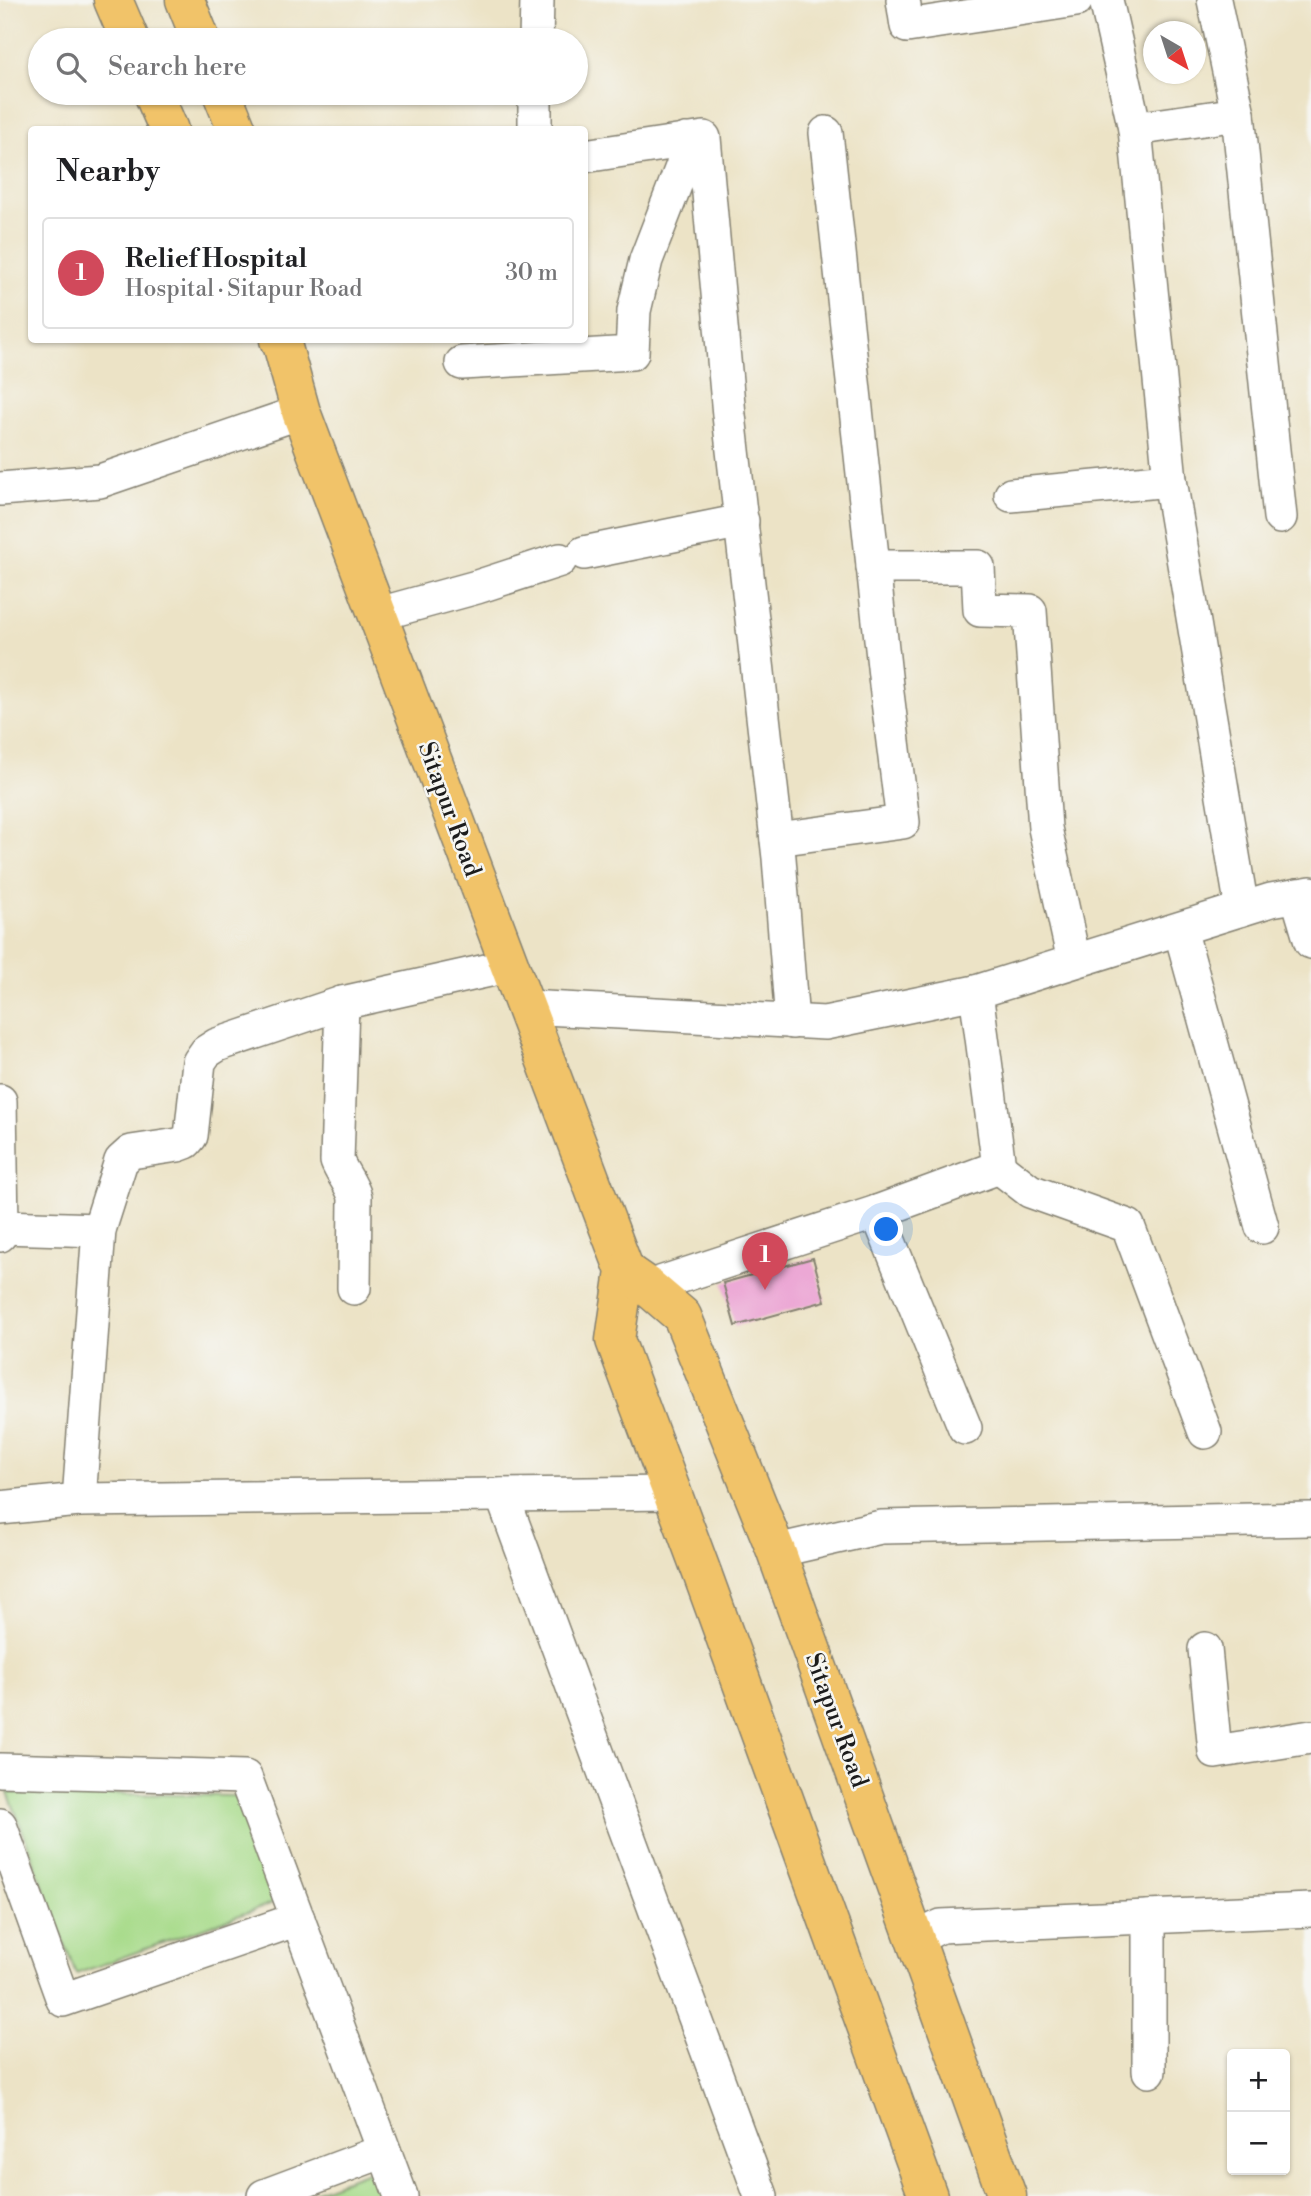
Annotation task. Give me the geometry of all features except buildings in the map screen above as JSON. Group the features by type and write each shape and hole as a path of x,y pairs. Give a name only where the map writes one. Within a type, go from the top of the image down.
{"main road":[{"path":"113,0 125,28"},
{"path":"186,0 196,28"},
{"path":"158,105 167,126"},
{"path":"227,105 235,126"},
{"name":"Sitapur Road","path":"282,343 301,412 379,614 508,966 636,1279 682,1316 776,1551 1007,2196"},
{"name":"Sitapur Road","path":"636,1279 615,1340 928,2196"}],"street":[{"path":"536,28 537,0"},
{"path":"903,0 907,26 1076,0"},
{"path":"1106,0 1135,129 1170,480 1242,909"},
{"path":"1214,0 1238,114 1280,517"},
{"path":"535,105 535,126"},
{"path":"1135,129 1238,114"},
{"path":"777,839 903,821 826,133"},
{"path":"588,155 704,138 729,415 777,839 792,1022"},
{"path":"462,363 632,353 634,310 646,260 687,154 686,140"},
{"path":"0,489 100,481 301,412"},
{"path":"1012,495 1170,480"},
{"path":"379,614 477,587 572,556 742,521"},
{"path":"873,567 978,567 980,610 1030,611 1045,828 1074,961"},
{"path":"526,1007 825,1023 976,992 1242,909 1304,894 1311,942"},
{"path":"1180,929 1262,1227"},
{"path":"79,1500 99,1230 121,1161 126,1154 178,1145 191,1136 200,1062 206,1052 217,1045 342,1003 508,966"},
{"path":"976,992 999,1167 1030,1191 1128,1226 1205,1432"},
{"path":"342,1003 337,1161 340,1171 351,1184 355,1197 354,1288"},
{"path":"0,1101 1,1231 99,1230"},
{"path":"636,1279 877,1212 999,1167"},
{"path":"877,1212 965,1428"},
{"path":"0,1508 79,1500 673,1493"},
{"path":"502,1495 761,2196"},
{"path":"776,1551 881,1527 1311,1519"},
{"path":"1205,1649 1215,1752 1311,1737"},
{"path":"0,1770 246,1777 401,2196"},
{"path":"0,1825 63,2000 298,1919"},
{"path":"1149,1917 1149,2071"},
{"path":"915,1939 941,1926 1149,1917 1310,1919"},
{"path":"264,2196 384,2151"}],"green space":[{"path":"8,1792 235,1796 276,1902 76,1974"},
{"path":"379,2168 389,2196 303,2196"}],"place":[{"name":"Relief Hospital","path":"765,1290"}]}
